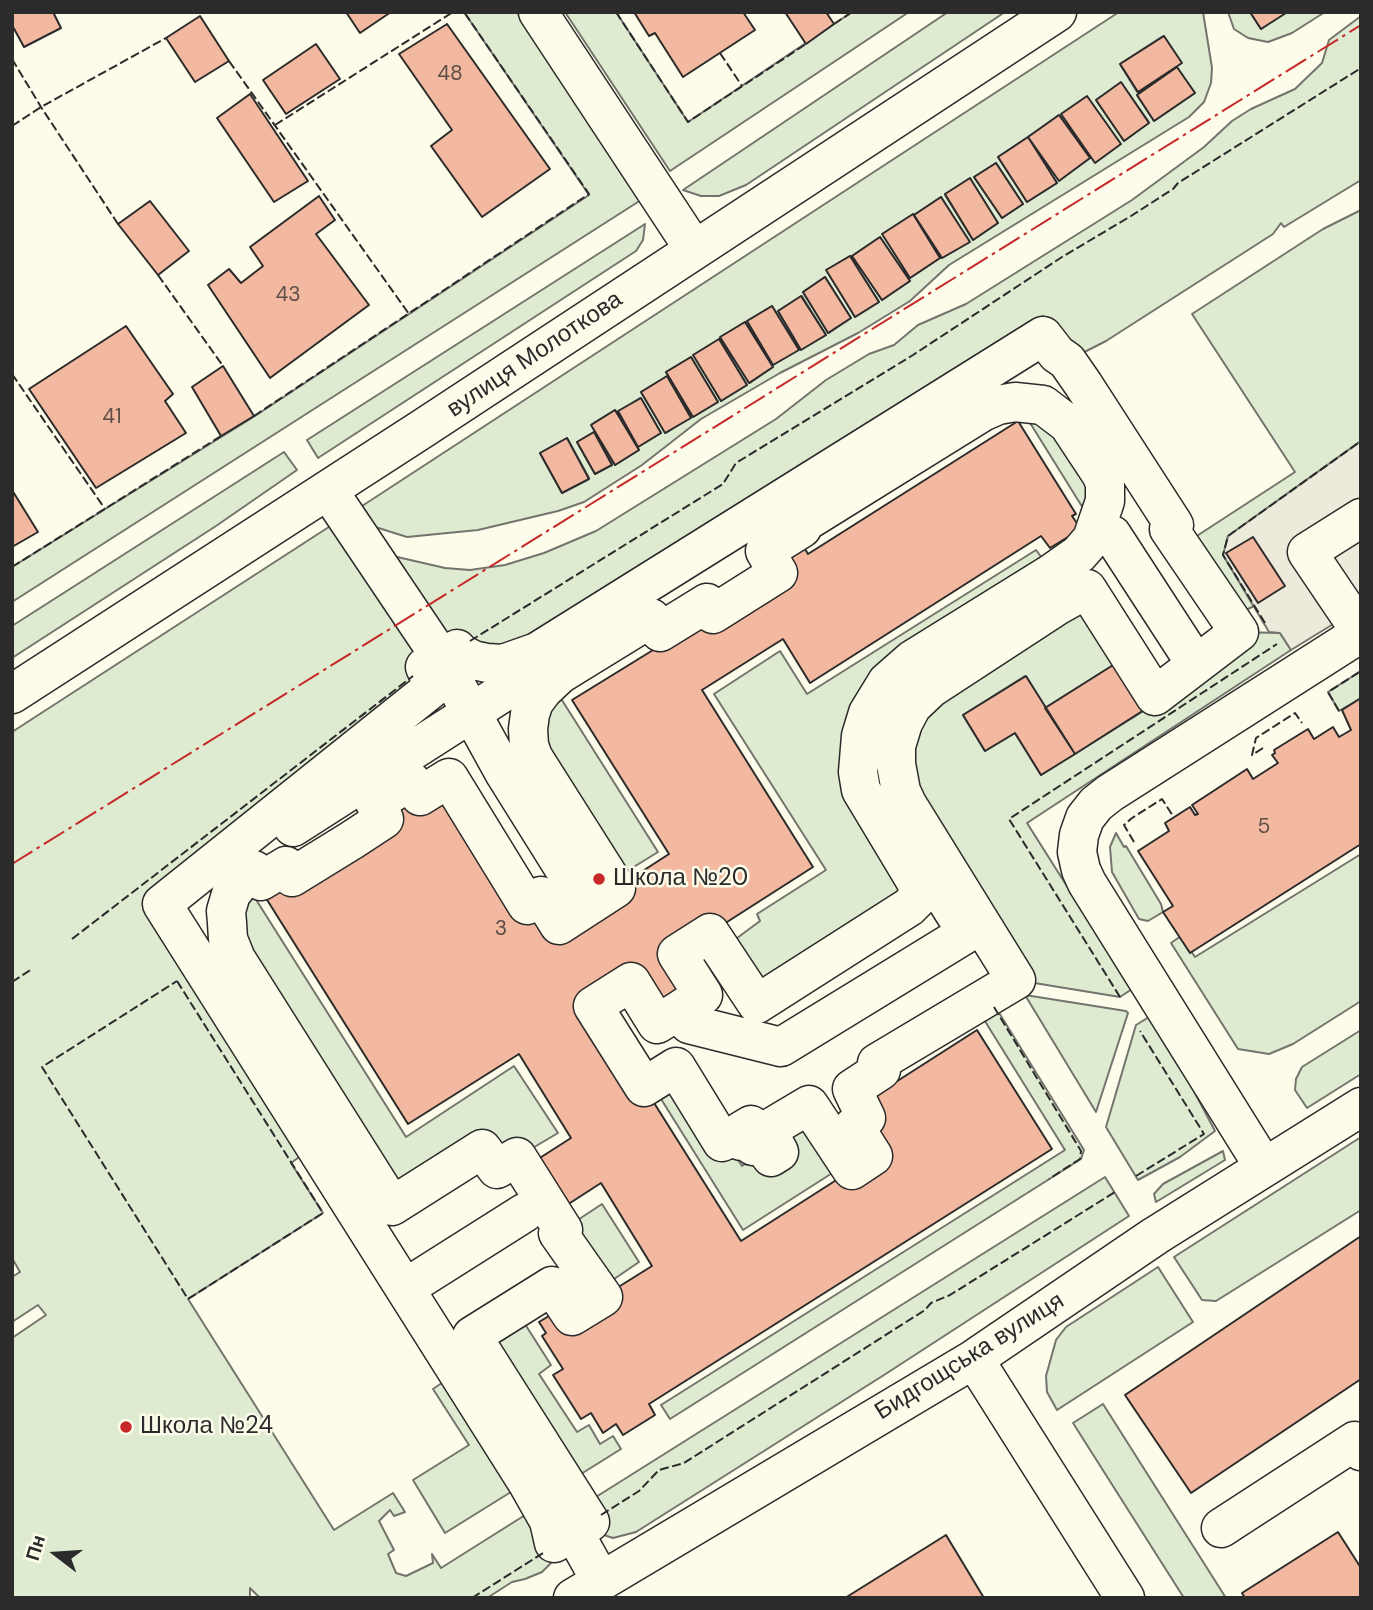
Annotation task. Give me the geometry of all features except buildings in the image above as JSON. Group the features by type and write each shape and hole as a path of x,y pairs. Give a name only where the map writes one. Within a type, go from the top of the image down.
{"street":[{"path":"538,12 694,249"},
{"name":"вулиця Молоткова","path":"12,694 1057,12"},
{"path":"1043,336 1057,354 1067,361 1083,384 1174,526 1169,528 1239,632 1155,696 1087,589 931,688 912,706 896,746 901,791 1016,980 877,1063 881,1070 852,1089 866,1118 854,1126 873,1156 852,1170 809,1105 767,1130 779,1152 771,1157 761,1140 753,1146 749,1140 758,1135 751,1125 741,1131 746,1138 741,1141 736,1134 722,1142 676,1067 644,1087 593,1006 631,982 657,1024 680,1010 703,995 677,954 710,933 757,1004 909,907 917,898 918,887 915,880 861,790 858,772 861,736 868,713 887,681 912,660 1079,555 1092,539 1104,508 1105,483 1068,424 1043,405 1014,402 982,412 800,525 802,528 765,551 778,573 713,614 706,603 660,632 652,618 561,674 542,690 530,714 529,745 533,757 616,888 559,925 541,896 527,905 449,778 420,796 411,780 374,803 384,819 352,840 292,877 285,866 261,881 254,870 231,894 226,911 228,939 236,958 392,1206 482,1149 497,1170 517,1157 563,1230 558,1233 603,1297 572,1316 552,1286 472,1336 590,1522 573,1533 554,1543 549,1521 527,1482 162,904 431,689 431,680 425,667 457,649 473,660 503,664 537,652 1043,336"},
{"path":"587,1589 573,1533 559,1505 223,971 210,934 210,907 216,888 223,877 245,857 974,398 995,388 1014,385 1050,390 1082,414 1121,478 1122,502 1112,535 1091,566 922,674 899,698 886,718 879,742 879,764 884,794 892,812 967,933 781,1047 689,1024"},
{"path":"328,490 441,658 505,774 585,902"},
{"path":"1264,1167 1087,883 1080,870 1077,852 1079,835 1085,818 1096,803 1361,633 1307,552 1361,518"},
{"path":"1112,535 1186,649"},
{"name":"Бидгощська вулиця","path":"587,1589 974,1359 1155,1236 1361,1107"},
{"path":"418,1280 524,1213"},
{"path":"974,1359 1125,1598"},
{"path":"1221,1528 1359,1443"}],"green space":[{"path":"464,12 517,12 641,200 12,602 12,567 255,416 589,195"},
{"path":"565,12 616,12 688,122 852,12 909,12 670,171"},
{"path":"948,12 1005,12 746,185 719,196 701,196 683,190"},
{"path":"1119,12 1203,12 1212,68 1211,83 1204,102 1189,117 949,265 910,301 858,333 780,373 701,419 642,465 584,502 478,530 407,537 369,525 359,508","holes":["1163,36 1181,63 1137,92 1120,64","1176,67 1195,93 1154,121 1137,95","1121,83 1149,122 1124,141 1096,100","1059,115 1090,158 1059,180 1028,137","1028,137 1057,183 1027,202 998,157","996,163 1023,204 1002,218 974,177","969,179 998,223 973,240 945,195","941,197 969,242 942,258 914,215","913,215 940,258 910,278","880,237 910,281 882,300 852,256","850,256 879,302 855,317 827,270","825,277 851,318 829,333 803,292","802,296 826,335 801,349 778,311","772,306 799,349 773,365 747,321","745,322 773,367 750,383 720,338","720,339 747,385 721,401 694,355","691,357 718,402 693,417 666,372","666,377 691,417 666,433 641,392","640,398 661,433 638,447 618,412","615,410 639,450 615,465 592,424","594,432 612,464 595,474 577,442","567,438 589,478 562,493 540,453"]},
{"path":"1228,12 1250,12 1261,29 1285,12 1325,12 1292,33 1268,42 1248,38 1234,29"},
{"path":"1361,16 1361,180 1284,227 1281,223 1273,234 1106,341 1067,361 1043,337 537,652 460,653 393,556 445,568 470,570 505,565 544,553 596,531 776,419 826,380 869,354 894,345 918,325 966,304 1132,200 1204,147 1232,121 1295,89 1322,63 1329,40"},
{"path":"1361,210 1361,441 1228,536 1224,555 1254,606 1238,614 1186,543 1295,472 1192,314 1323,229"},
{"path":"645,224 643,240 636,251 318,458 307,440"},
{"path":"1015,402 1043,405 1061,416 1101,474 1105,483 1105,501 1097,529 1079,554 912,660 887,682 868,713 861,736 858,772 865,799 915,880 918,887 917,899 909,907 757,1004 721,950 760,921 757,914 826,870 714,694 780,651 807,694 1036,550 1045,562 1096,529 1022,410 812,541 800,525 982,412"},
{"path":"284,452 297,470 216,526 12,658 12,626"},
{"path":"335,523 431,680 162,904 314,1146 291,1163 323,1213 188,1299 334,1530 393,1493 405,1512 394,1516 390,1510 379,1521 394,1550 388,1554 396,1573 406,1576 433,1563 432,1554 441,1568 541,1505 555,1538 551,1563 542,1572 512,1582 487,1598 260,1598 250,1588 250,1598 12,1598 12,1338 46,1315 38,1305 12,1322 12,1277 20,1272 12,1258 12,732"},
{"path":"1072,598 1128,656 1045,708 1025,676 963,715 985,751 1015,733 1041,775 1158,702 1239,632 1280,633 1291,650 1027,823 1132,989 1120,997 1016,980 907,804 903,723"},
{"path":"662,633 560,697 658,852 611,881 530,714"},
{"path":"1361,671 1361,698 1339,711 1328,692"},
{"path":"1116,833 1161,904 1163,912 1148,921 1139,919 1112,872 1110,847"},
{"path":"1361,854 1361,1001 1293,1044 1269,1054 1238,1049 1171,943 1181,936 1195,957"},
{"path":"243,879 406,1137 514,1066 558,1133 497,1169 482,1149 392,1206 236,959"},
{"path":"988,995 1084,1150 1081,1159 670,1419 661,1405 1065,1150 983,1018"},
{"path":"1025,995 1128,1013 1096,1112"},
{"path":"1149,1017 1187,1078 1215,1131 1180,1157 1138,1180 1106,1127 1136,1025"},
{"path":"1361,1030 1361,1074 1307,1108 1295,1090 1296,1079 1302,1067"},
{"path":"676,1067 742,1166 809,1105 848,1163 743,1230 651,1083"},
{"path":"1361,1137 1361,1210 1216,1301 1202,1300 1174,1257"},
{"path":"1223,1151 1225,1160 1156,1202 1154,1194 1163,1184"},
{"path":"1105,1177 1129,1216 636,1532 613,1538 601,1534 580,1507"},
{"path":"602,1204 639,1262 598,1290 558,1233"},
{"path":"1158,1267 1193,1322 1057,1410 1047,1392 1046,1376 1056,1340 1066,1327"},
{"path":"523,1321 551,1365 539,1374 577,1432 589,1425 600,1444 613,1436 621,1449 565,1484 472,1336"},
{"path":"458,1372 527,1482 445,1533 413,1480 469,1445 433,1389"},
{"path":"1103,1404 1226,1598 1184,1598 1073,1423"}],"shaded area":[{"path":"1361,441 1361,607 1291,650 1280,633 1269,632 1223,555 1228,536"}],"fence":[{"path":"275,125 453,12"},
{"path":"254,416 589,194 464,12"},
{"path":"616,12 688,122 806,44"},
{"path":"834,24 852,12"},
{"path":"12,126 41,107 166,38"},
{"path":"720,53 742,86"},
{"path":"12,59 118,224"},
{"path":"229,61 409,314"},
{"path":"470,641 723,484 736,463 913,355 1062,257 1131,216 1178,183 1361,68"},
{"path":"158,275 223,366"},
{"path":"12,374 105,509"},
{"path":"12,567 221,436"},
{"path":"1265,623 1223,555 1228,536 1361,441"},
{"path":"1120,997 1009,819 1277,644"},
{"path":"1339,711 1328,692 1361,671"},
{"path":"72,939 413,676"},
{"path":"1263,748 1252,755 1256,738 1295,713 1302,723"},
{"path":"1134,842 1124,825 1132,818 1162,799 1173,816"},
{"path":"12,982 32,969"},
{"path":"177,981 323,1213 188,1299 42,1067 177,981"},
{"path":"994,1007 1081,1151 1080,1159 1049,1179"},
{"path":"1136,1176 1204,1134 1140,1031"},
{"path":"601,1515 639,1491 659,1470 684,1463 925,1310 931,1303 950,1295 1115,1192"},
{"path":"472,1598 543,1553"}],"power":[{"path":"12,864 1361,25"}],"place":[{"name":"Школа №20","path":"599,879"},
{"name":"Школа №24","path":"126,1427"}]}
